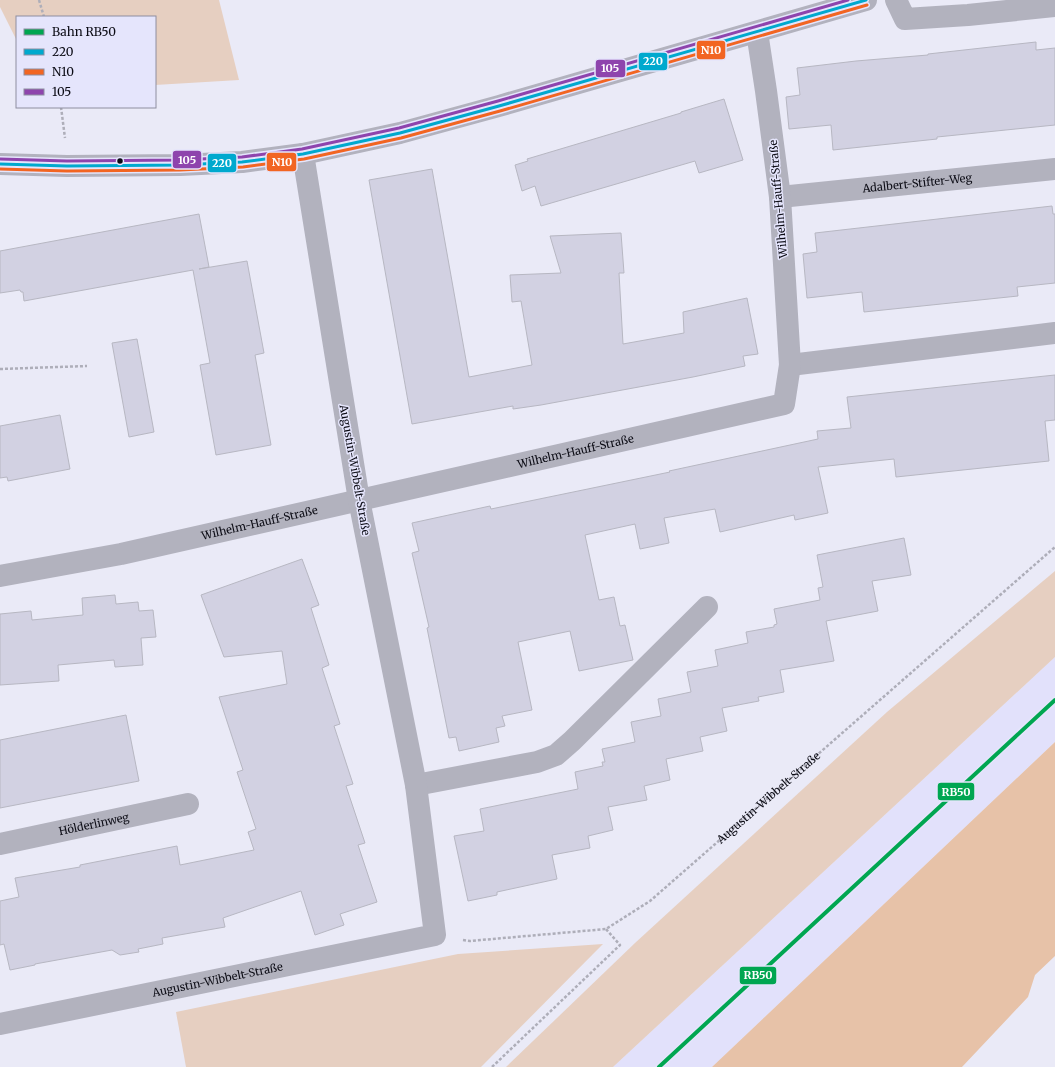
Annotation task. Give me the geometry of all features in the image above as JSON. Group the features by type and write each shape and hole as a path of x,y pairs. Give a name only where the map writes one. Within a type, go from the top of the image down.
{"street":[{"path":"0,164 67,166 180,165 242,162 303,154 362,142 461,116 866,0"},
{"path":"896,0 906,19 968,15 1055,6"},
{"name":"Wilhelm-Hauff-Straße","path":"0,576 121,554 784,404 790,365 780,197 757,32"},
{"name":"Augustin-Wibbelt-Straße","path":"0,1024 435,935 416,785 359,500 303,154"},
{"name":"Adalbert-Stifter-Weg","path":"780,197 1055,169"},
{"path":"790,365 1055,333"},
{"path":"416,785 537,762 556,755 572,741 707,607"},
{"name":"Hölderlinweg","path":"0,844 188,804"}],"path":[{"path":"39,0 44,16"},
{"path":"0,369 87,366"},
{"name":"Augustin-Wibbelt-Straße","path":"435,935 470,941 606,929 650,901 1055,547"},
{"path":"492,1067 620,945 606,929"}],"shaded area":[{"path":"0,0 219,0 239,80 156,85 156,16 16,16 16,39 0,7"},
{"path":"1055,571 1055,657 613,1067 506,1067 635,943 887,712"},
{"path":"1055,657 1055,742 712,1067 613,1067"},
{"path":"1055,742 1055,956 1035,975 1028,997 962,1067 712,1067"},
{"path":"603,944 481,1067 186,1067 176,1012 458,954"}],"building":[{"path":"1036,42 1036,50 1055,48 1055,125 937,137 937,139 833,150 831,125 789,129 786,97 800,95 797,68 928,55"},
{"path":"724,99 743,160 699,173 695,161 541,206 535,186 522,191 515,165 528,161 527,159"},
{"path":"432,169 469,377 532,365 521,301 512,302 510,275 561,273 550,236 621,233 624,273 619,273 623,344 684,333 683,312 747,298 758,354 743,356 745,366 693,377 541,405 513,409 513,406 412,424 369,180"},
{"path":"1052,206 1053,214 1055,214 1055,283 1017,287 1018,296 864,312 862,292 807,298 803,254 817,252 815,233"},
{"path":"199,214 209,267 199,269 247,261 264,353 255,355 271,445 216,455 200,365 210,363 193,270 24,301 23,292 20,290 0,293 0,251"},
{"path":"137,339 154,432 129,437 112,343"},
{"path":"1055,375 1055,420 1045,421 1049,461 896,477 894,459 818,467 828,513 795,520 794,515 720,532 715,509 664,518 669,543 640,549 635,524 585,535 599,600 614,597 620,626 625,625 633,660 579,671 570,631 518,642 532,710 502,716 505,726 496,728 499,742 459,751 456,737 449,738 427,628 429,627 412,553 419,551 412,523 490,506 491,509 670,472 669,471 818,439 817,431 851,428 847,397"},
{"path":"60,415 70,469 8,481 7,477 0,478 0,426"},
{"path":"904,538 911,575 872,581 878,611 826,621 834,661 780,670 784,692 758,697 759,701 722,708 727,731 700,737 703,751 666,759 670,780 644,786 647,800 608,807 613,830 588,836 590,848 552,855 557,879 497,892 497,895 468,901 454,836 484,831 480,809 578,789 575,772 603,766 602,762 605,762 602,749 635,742 631,722 661,716 658,699 691,692 687,672 718,666 715,650 748,643 746,632 774,627 774,625 777,624 774,609 820,600 818,588 823,587 817,555"},
{"path":"302,559 319,605 311,608 329,665 322,668 340,724 334,726 353,784 346,786 365,843 358,845 377,902 340,914 344,925 315,935 301,891 223,918 225,927 162,938 163,944 138,949 139,952 120,955 112,950 10,970 4,944 0,945 0,901 19,897 15,878 80,867 80,865 177,846 180,865 254,850 248,832 256,829 237,772 243,770 219,697 287,684 282,651 224,657 201,595"},
{"path":"115,595 116,604 138,602 139,611 153,610 156,637 141,638 143,665 115,667 114,660 58,665 59,681 0,685 0,614 31,611 32,620 83,615 82,598"},
{"path":"126,715 139,781 0,808 0,740"}],"rail line":[{"name":"RB50","path":"659,1067 1055,700"}],"transit line":[{"name":"105","path":"0,159 67,161 180,160 242,157 302,149 399,128 498,101 848,0"},
{"name":"220","path":"0,164 67,166 180,165 242,162 303,154 400,133 499,106 866,0"},
{"name":"N10","path":"0,169 67,171 180,170 243,167 304,159 401,138 500,111 867,5"}]}
